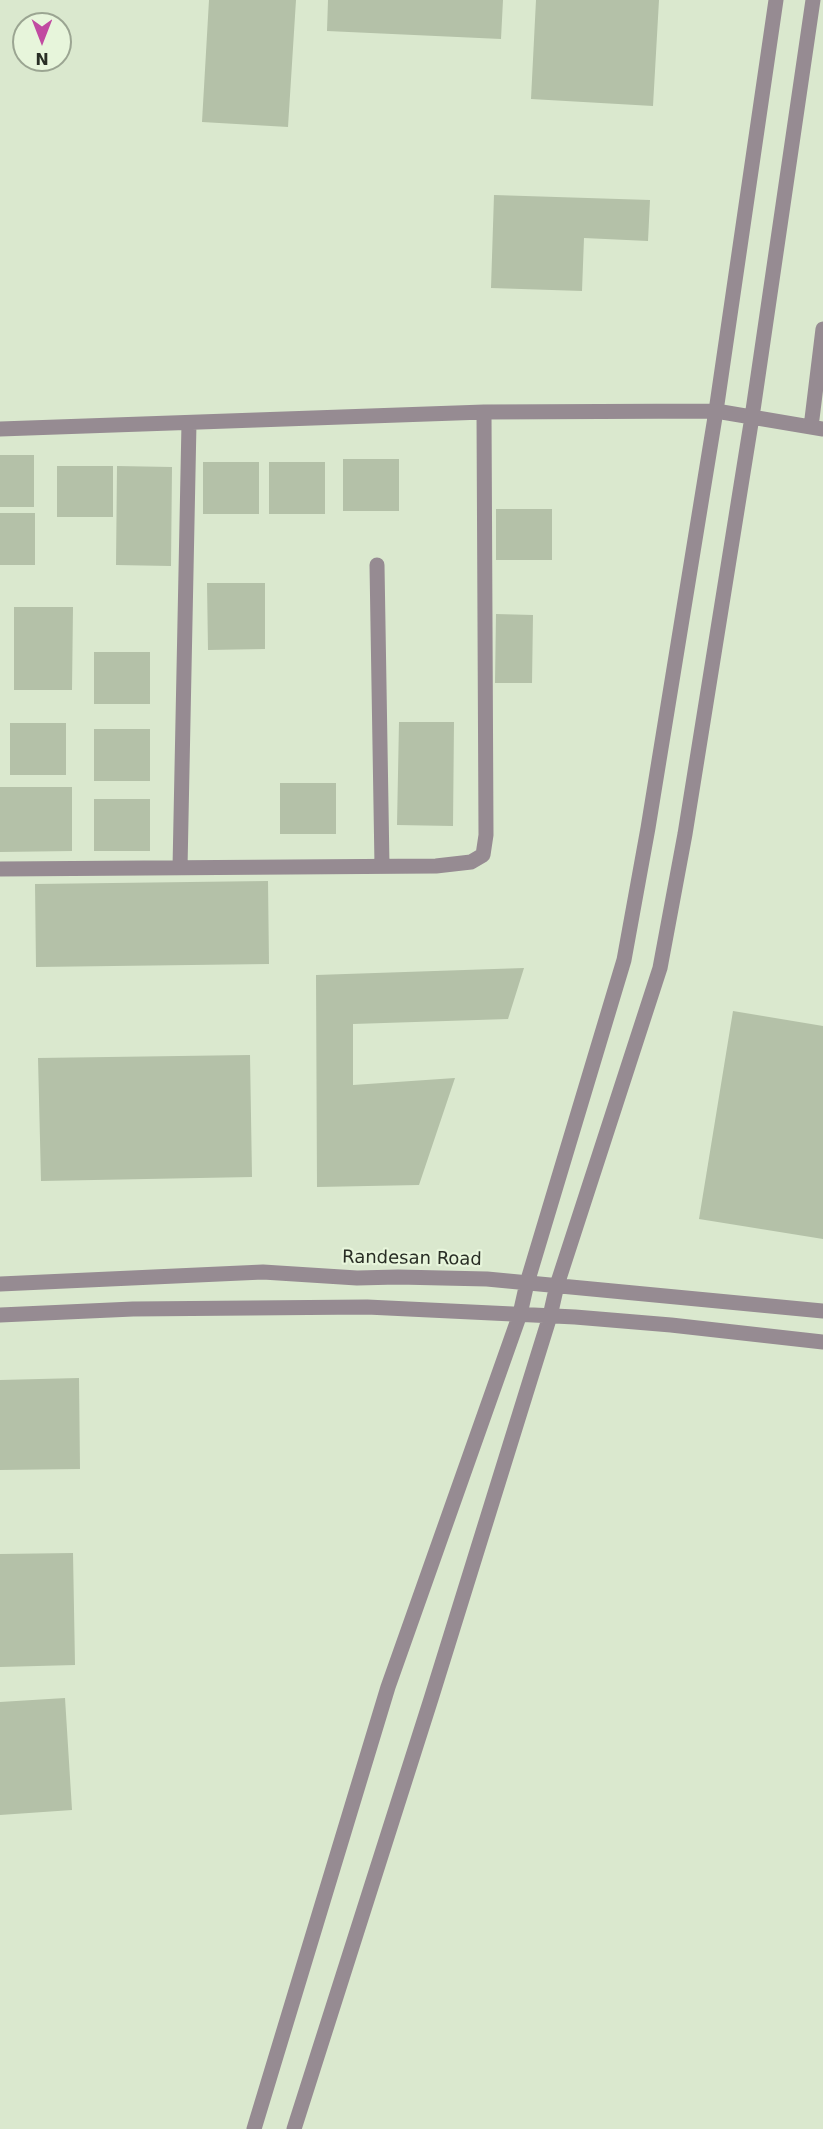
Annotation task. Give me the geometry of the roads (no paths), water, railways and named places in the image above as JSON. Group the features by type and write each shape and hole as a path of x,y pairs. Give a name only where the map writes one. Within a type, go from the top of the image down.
{"street":[{"path":"254,2129 388,1687 520,1314 527,1283 624,960 650,816 716,411 776,0"},
{"path":"294,2129 431,1700 550,1316 557,1285 660,968 687,822 752,417 813,0"},
{"path":"0,429 484,412 716,411 817,428 823,329"},
{"path":"0,869 436,866 471,862 483,855 486,835 484,412"},
{"path":"180,868 189,423"},
{"path":"377,565 382,866"},
{"name":"Randesan Road","path":"0,1284 263,1272 357,1278 487,1280 823,1311"},
{"path":"0,1315 133,1309 367,1307 520,1314 671,1325 823,1342"}]}
